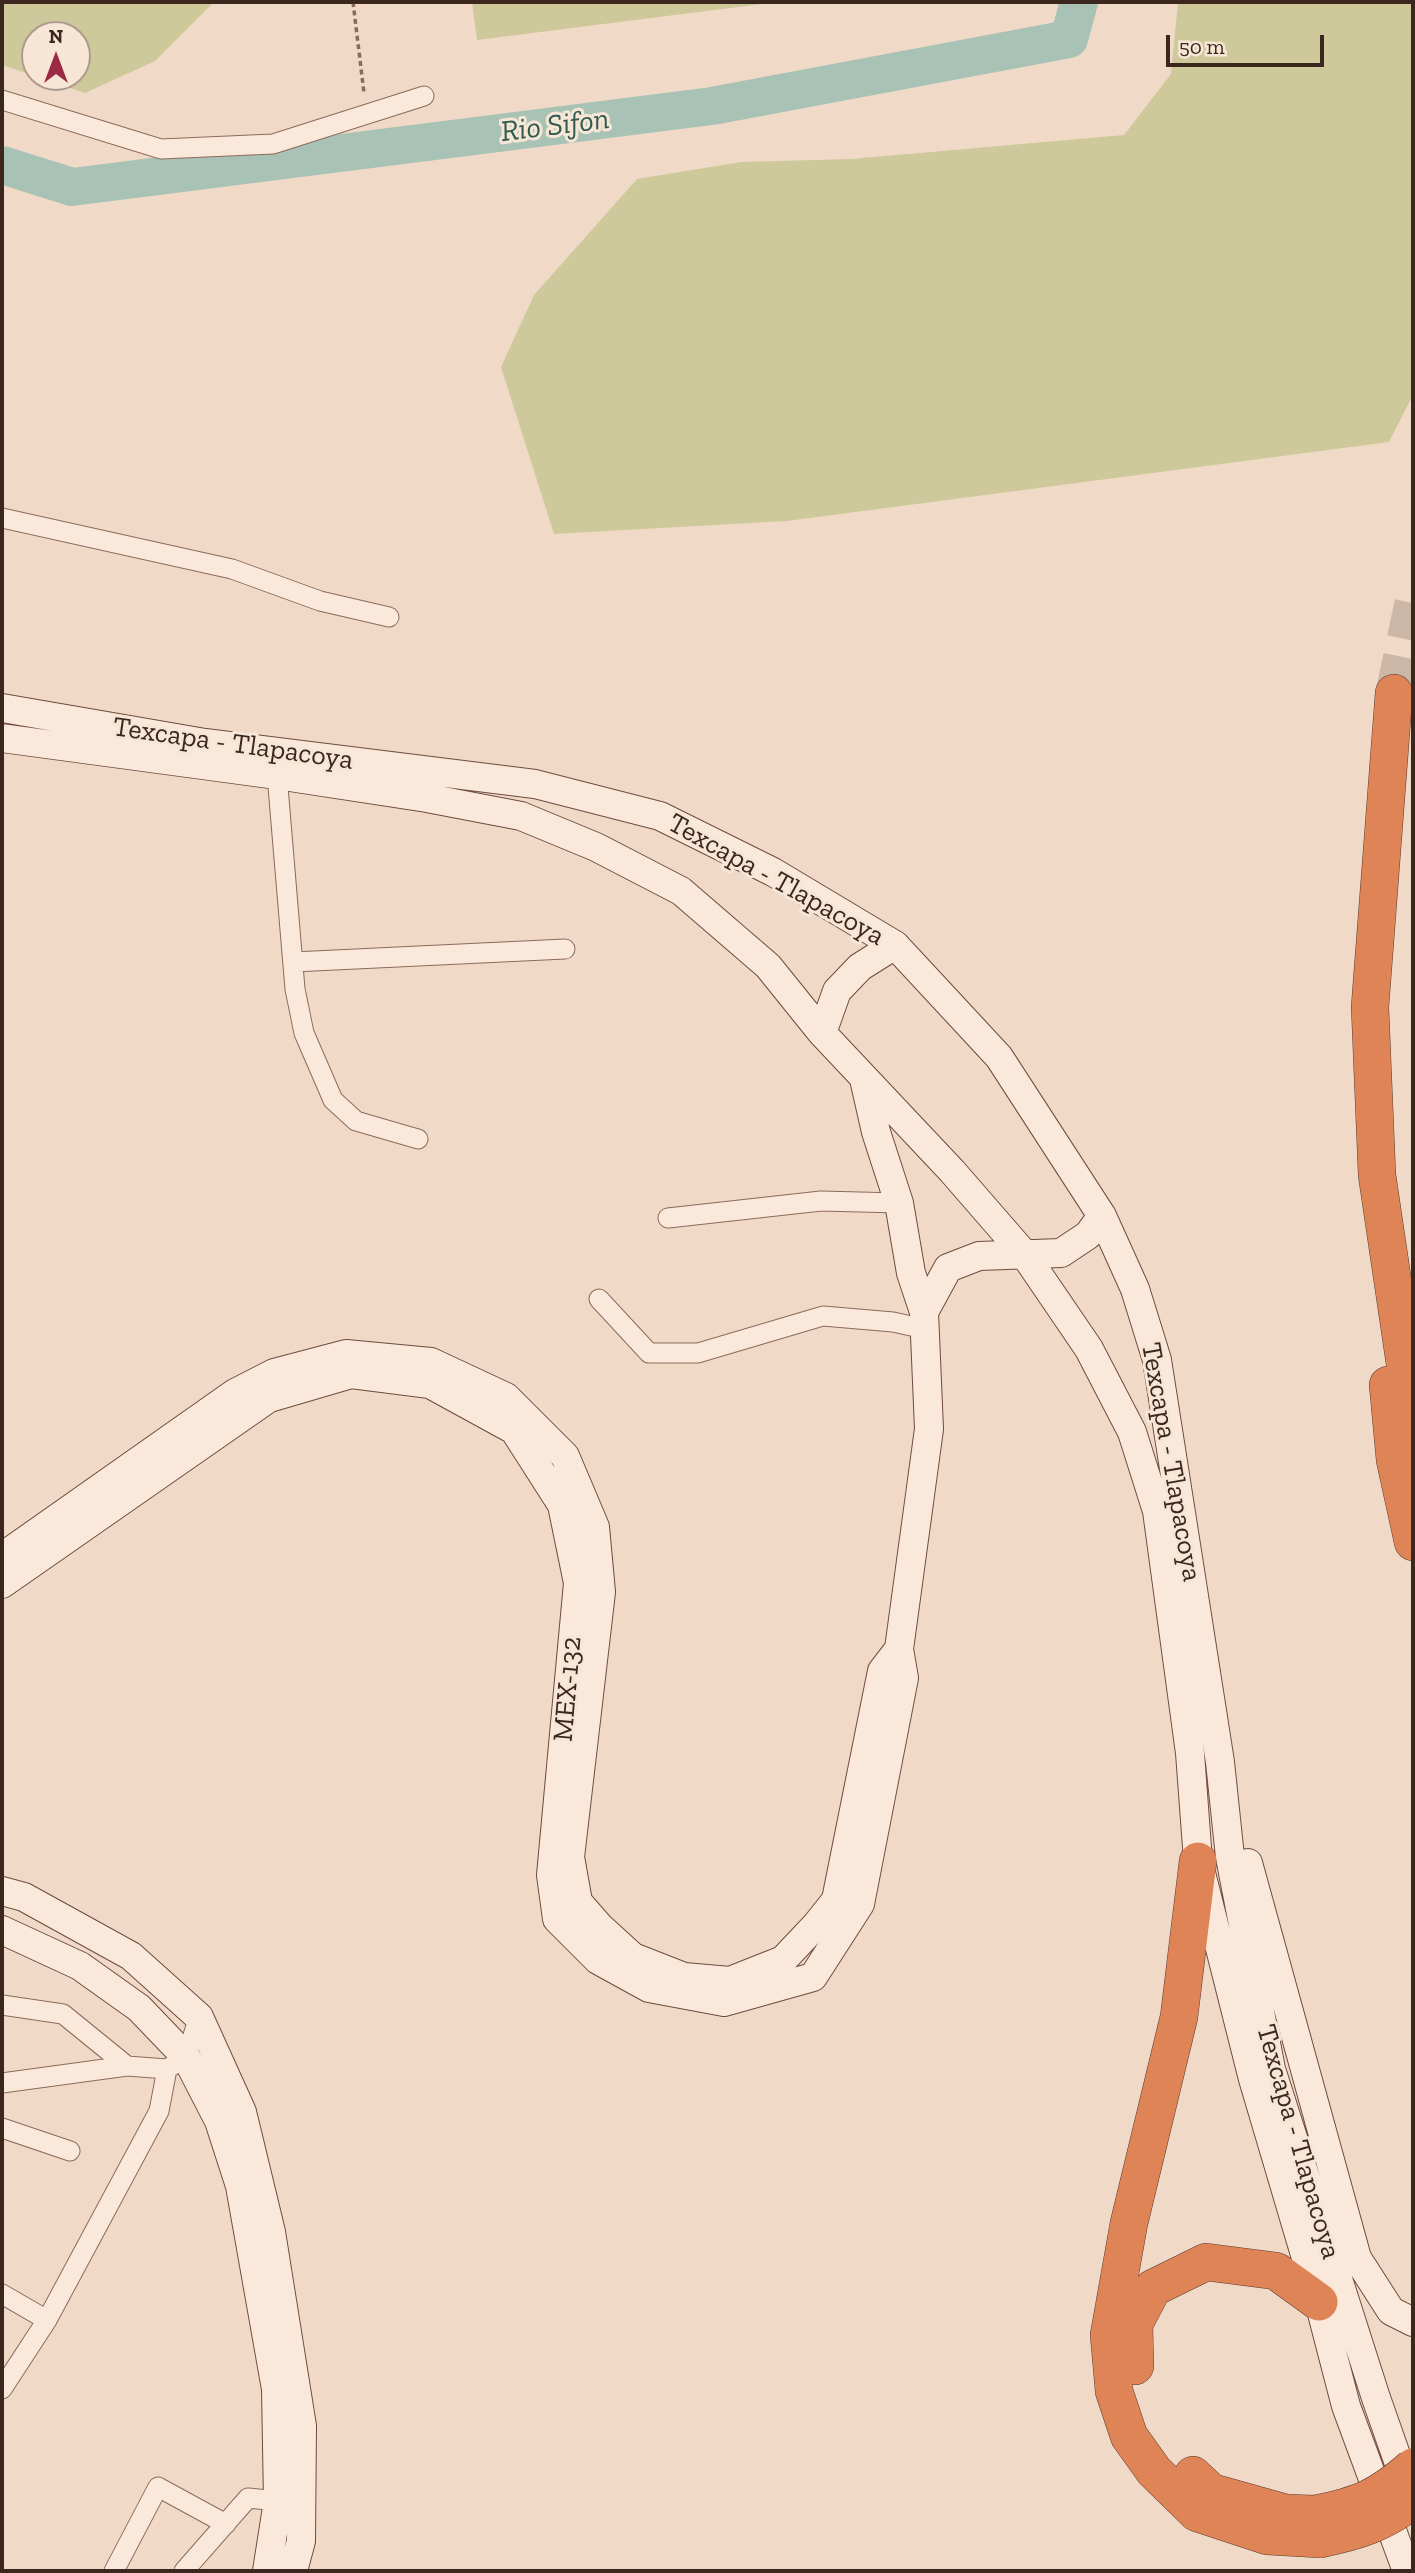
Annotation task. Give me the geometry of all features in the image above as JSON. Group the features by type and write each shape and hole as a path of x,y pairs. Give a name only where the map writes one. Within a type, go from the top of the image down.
{"highway":[{"path":"1394,692 1398,835 1370,1007 1377,1175 1413,1418"},
{"path":"1377,1175 1373,1228 1395,1460 1413,1542"},
{"path":"1198,1861 1179,2017 1129,2223 1109,2335 1114,2391 1129,2436 1154,2471 1197,2513 1267,2536 1318,2527 1361,2531 1399,2511 1413,2499"},
{"path":"1318,2527 1286,2513 1211,2491 1163,2448 1135,2387 1134,2324 1153,2288 1206,2262 1276,2271 1319,2302"},
{"path":"1318,2527 1350,2507 1388,2489 1413,2467"}],"main road":[{"name":"Texcapa - Tlapacoya","path":"2,708 205,743 535,784 660,816 773,872 895,945 999,1057 1102,1216 1135,1289 1157,1360 1220,1762 1230,1857 1271,2068 1376,2398 1413,2504"},
{"name":"Texcapa - Tlapacoya","path":"2,738 427,798 521,816 596,847 681,891 768,966 822,1033 952,1171 1025,1255 1088,1349 1132,1432 1157,1511 1190,1753 1198,1861 1253,2079 1319,2302 1346,2406 1408,2571"},
{"path":"822,1033 837,991 860,967 895,945"},
{"path":"863,1077 876,1132 899,1203 911,1273 924,1321"},
{"path":"924,1321 948,1268 979,1255 1062,1253 1088,1235 1102,1216"},
{"name":"MEX-132","path":"2,1584 269,1398 351,1374 430,1384 514,1430 562,1505 578,1583 551,1875 557,1919 598,1960 649,1988 724,2002 813,1977 860,1904 904,1678 899,1649 929,1429 924,1321"},
{"name":"MEX-132","path":"2,1557 235,1393 274,1373 346,1354 431,1362 506,1397 565,1456 595,1527 601,1592 570,1857 578,1902 598,1926 634,1957 684,1977 730,1981 783,1960 836,1899 882,1671 899,1649"},
{"path":"1220,1762 1357,2258 1391,2311 1413,2322"},
{"path":"2,1891 24,1897 131,1956 199,2017 242,2112 271,2232 302,2426 301,2541 293,2571"},
{"path":"2,1930 79,1966 139,2008 219,2121 240,2186 276,2389 278,2501 267,2571"}],"street":[{"path":"2,100 161,149 273,144 424,96"},
{"path":"2,518 232,569 320,601 389,617"},
{"path":"277,775 293,962 304,1033 333,1100 356,1121 418,1139"},
{"path":"293,962 565,949"},
{"path":"668,1218 821,1201 899,1203"},
{"path":"599,1299 649,1353 698,1353 823,1316 924,1321"},
{"path":"2,2005 63,2014 127,2066"},
{"path":"2,2389 47,2320 159,2111 177,2063 199,2017"},
{"path":"2,2083 127,2066 177,2063"},
{"path":"2,2128 70,2151"},
{"path":"2,2294 47,2320"},
{"path":"114,2571 158,2487 226,2524"},
{"path":"184,2571 248,2498 278,2501"}],"path":[{"path":"353,2 366,114"}],"shaded area":[{"path":"2,2 214,2 155,61 91,90 91,21 21,21 21,71 2,65"},
{"path":"472,2 778,2 477,40"},
{"path":"1178,2 1413,2 1413,395 1389,442 787,521 554,534 501,367 534,295 637,179 741,162 851,159 1124,135 1171,74"}],"waterway":[{"name":"Rio Sifon","path":"2,165 72,187 712,106 1069,39 1079,2"}],"tunnel":[{"path":"1394,693 1413,603"}]}
